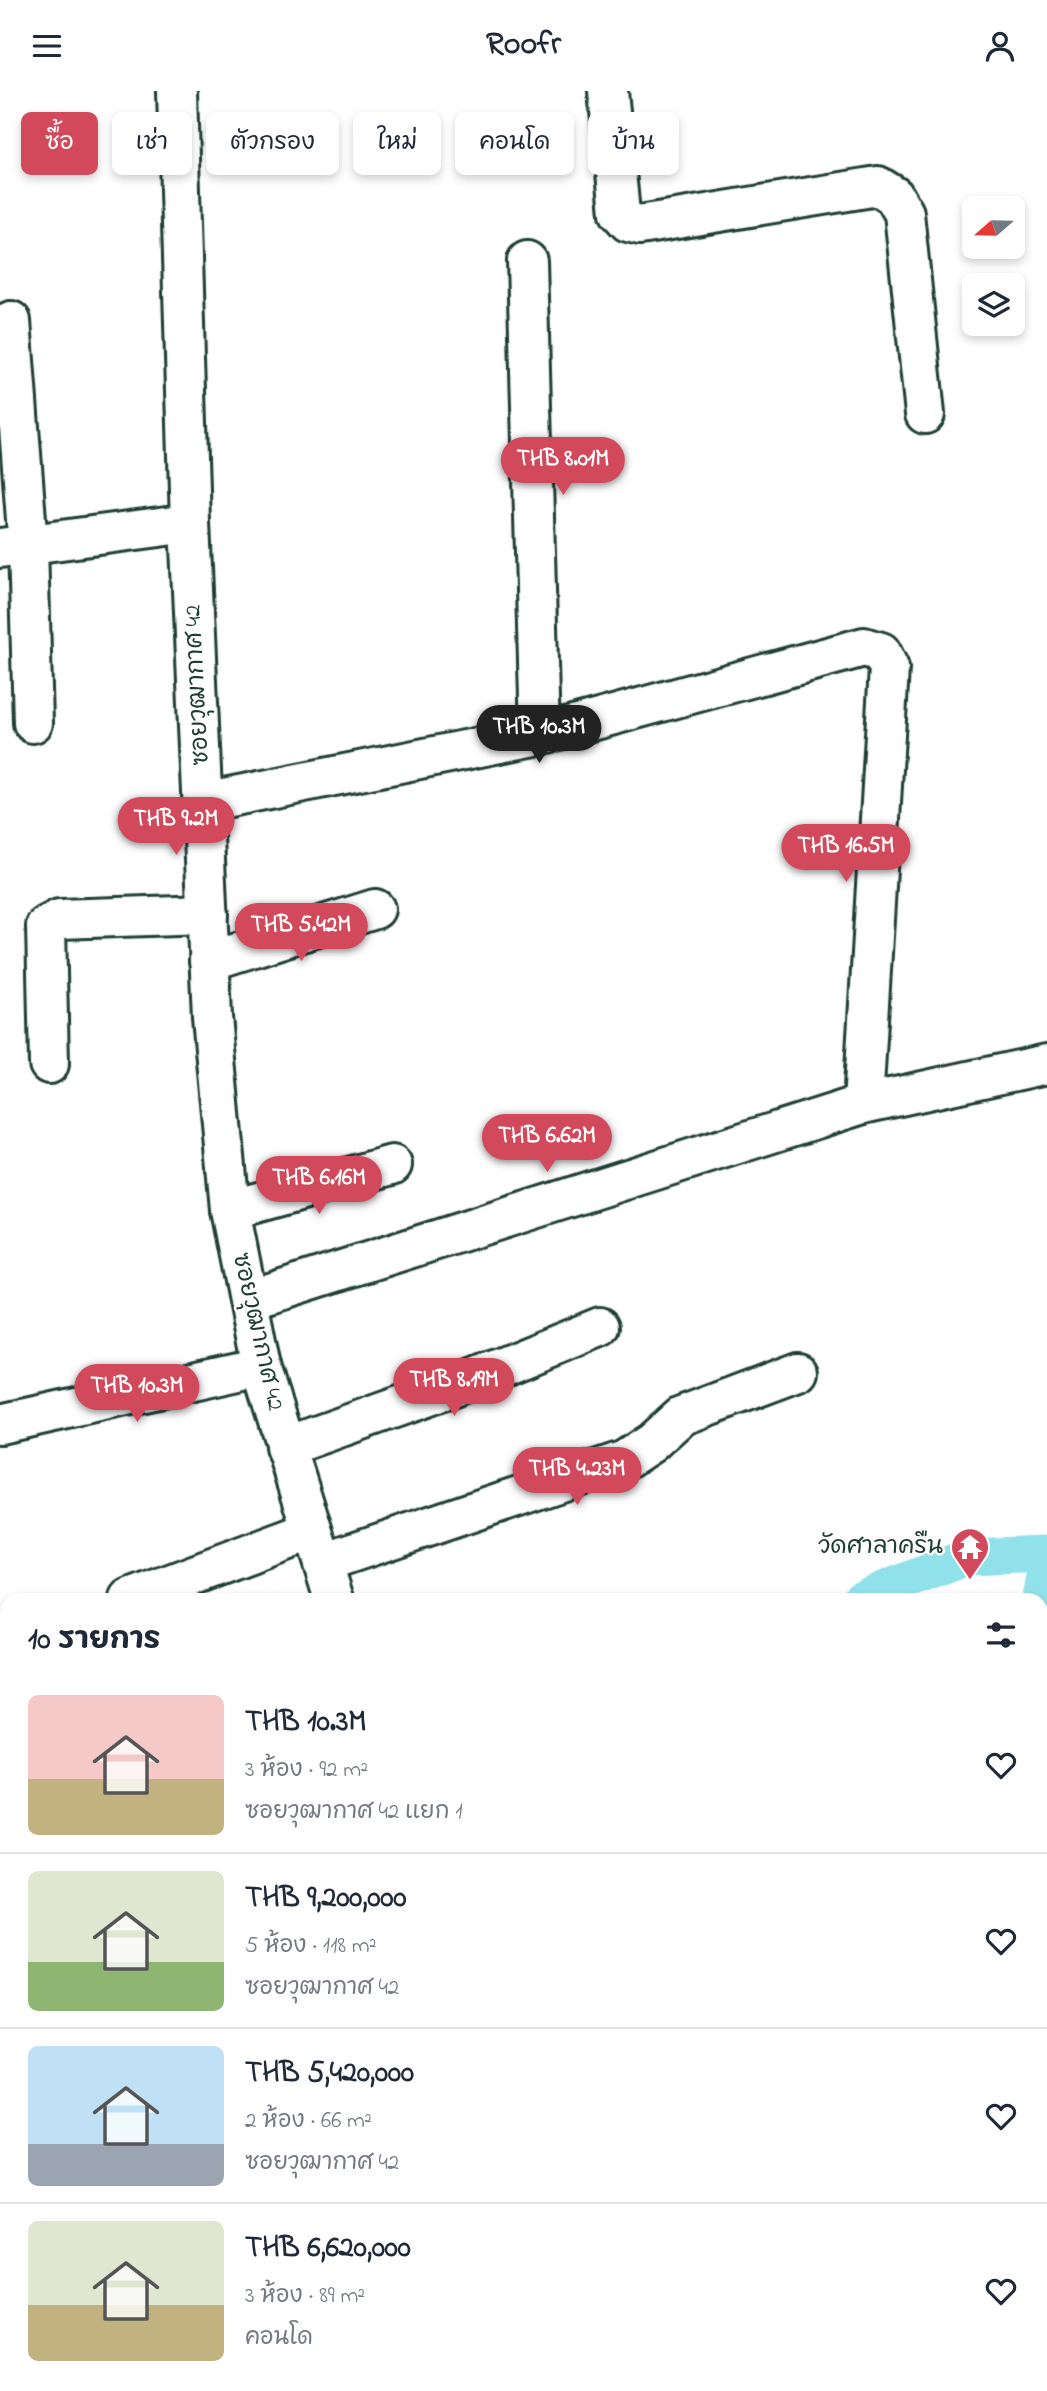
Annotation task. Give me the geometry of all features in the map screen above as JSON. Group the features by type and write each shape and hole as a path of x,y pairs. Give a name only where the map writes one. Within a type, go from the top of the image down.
{"street":[{"name":"ซอยวุฒากาศ 42","path":"177,91 190,523 209,961 230,1210 261,1366 332,1593"},
{"path":"608,91 620,213 628,222 640,225 878,186 894,196 904,213 925,414"},
{"path":"527,261 540,735"},
{"path":"11,321 14,547 33,723"},
{"path":"14,547 190,523"},
{"path":"204,802 540,735 864,647 881,652 889,668 863,1104"},
{"path":"209,961 375,909"},
{"path":"49,1064 46,926 59,919 208,914"},
{"path":"248,1300 863,1104 1047,1064"},
{"path":"230,1210 392,1165"},
{"path":"285,1447 456,1386 600,1327"},
{"path":"0,1424 261,1366"},
{"path":"151,1593 625,1459 651,1443 681,1416 798,1372"}],"waterway":[{"path":"875,1593 967,1557 1047,1554"},
{"path":"1042,1593 1047,1565"}],"place":[{"name":"วัดศาลาครืน","path":"970,1581"}]}
